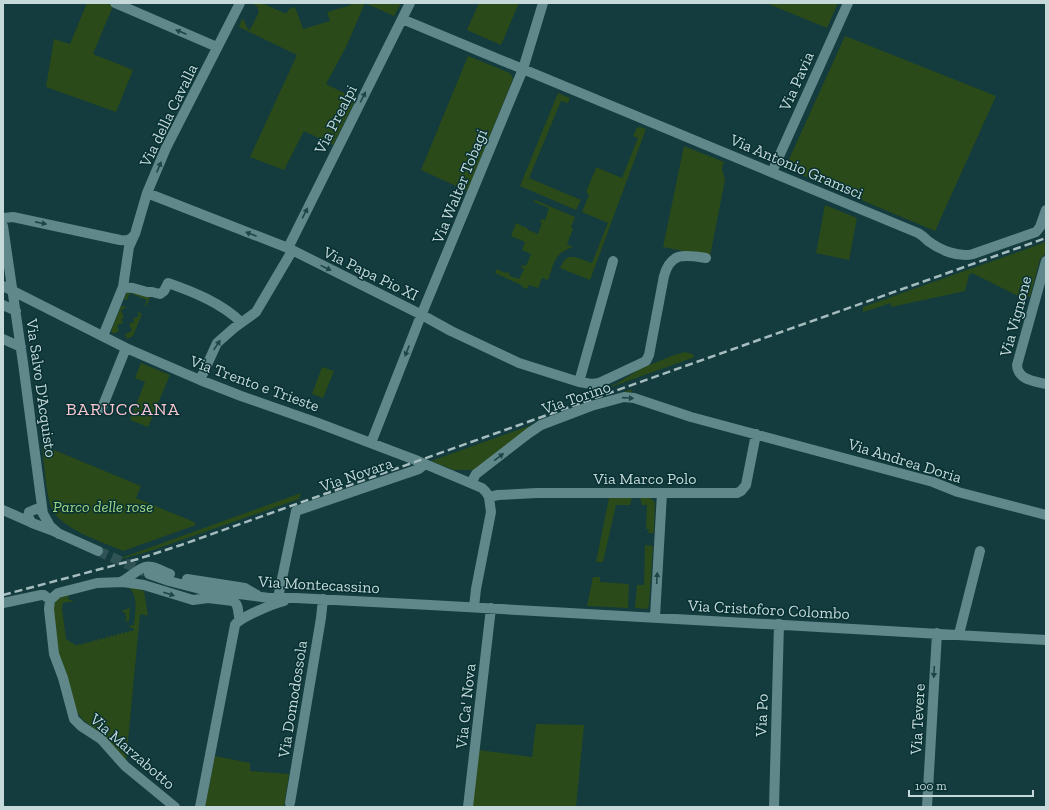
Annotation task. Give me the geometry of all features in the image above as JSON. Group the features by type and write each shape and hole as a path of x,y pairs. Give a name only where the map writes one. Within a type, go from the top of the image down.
{"street":[{"path":"114,3 217,48"},
{"name":"Via della Cavalla","path":"103,336 124,282 128,241 147,193 174,132 240,3"},
{"name":"Via Prealpi","path":"200,380 217,343 241,322 256,312 290,249 410,3"},
{"name":"Via Walter Tobagi","path":"371,443 523,69 543,3"},
{"name":"Via Pavia","path":"772,172 848,3"},
{"name":"Via Antonio Gramsci","path":"402,19 918,233 930,242 955,254 973,254 1036,232 1040,227 1046,210"},
{"name":"Via Papa Pio XI","path":"147,193 290,249 451,331 519,363 579,382 592,384 646,361 650,355 664,276 668,266 672,261 681,255 706,258"},
{"path":"3,218 13,217 128,241"},
{"name":"Via Salvo D'Acquisto","path":"3,226 8,288 16,311 43,514"},
{"path":"579,382 613,261"},
{"name":"Via Vignone","path":"1046,261 1017,365 1019,373 1023,377 1046,384"},
{"path":"124,282 133,288 162,294 168,283 200,295 231,313 241,322"},
{"name":"Via Trento e Trieste","path":"8,288 126,348 200,380 371,443 471,483 484,490 489,497"},
{"path":"3,305 16,311"},
{"path":"3,339 21,347"},
{"path":"102,408 126,348"},
{"name":"Via Torino","path":"471,483 476,474 536,429 569,414 619,397 634,398 756,434"},
{"name":"Via Marco Polo","path":"489,497 498,495 537,493 733,493 744,489 747,482 756,434"},
{"name":"Via Andrea Doria","path":"756,434 933,482 958,492 1046,515"},
{"name":"Via Novara","path":"278,598 296,511 419,469 424,464"},
{"name":"Via Salvo D'Acquisto","path":"31,510 38,502 40,490"},
{"path":"654,617 662,493"},
{"path":"474,607 476,589 491,516 489,497"},
{"path":"6,511 20,514 38,509 43,514 50,526 59,534"},
{"path":"31,510 28,517 32,523"},
{"path":"6,511 98,552"},
{"path":"32,523 42,522 43,514"},
{"path":"959,634 980,551"},
{"path":"144,585 137,580 136,576 144,572 145,567 151,567 188,579 248,589 259,597 261,605 259,611"},
{"path":"118,582 144,572"},
{"name":"Via Montecassino","path":"144,572 193,588 259,597 491,608"},
{"path":"3,602 40,595 44,595 50,600 55,594 91,585 100,583 128,582 144,585 193,600 208,598 233,601 238,606 238,614 243,618"},
{"path":"242,595 248,600 254,612 259,611"},
{"path":"243,618 276,603 296,598"},
{"name":"Via Domodossola","path":"290,803 323,599"},
{"name":"Via Marzabotto","path":"50,600 49,609 54,654 63,678 74,719 81,726 101,739 125,766 175,807"},
{"path":"200,807 234,628 236,624 249,613 250,606"},
{"name":"Via Cristoforo Colombo","path":"491,608 1046,640"},
{"name":"Via Ca' Nova","path":"468,807 491,608"},
{"name":"Via Po","path":"774,807 779,624"},
{"name":"Via Tevere","path":"927,807 937,633"}],"green space":[{"path":"87,3 106,3 113,6 93,54 133,70 116,112 46,87 54,39 70,44"},
{"path":"251,3 262,3 286,14 289,9 295,7 303,29 330,21 327,12 351,5 350,3 365,3 346,47 326,84 356,99 333,145 304,131 284,170 250,157 297,55 239,27 242,19 244,20 247,28 250,30 259,12 257,6"},
{"path":"365,3 401,3 394,16"},
{"path":"479,3 519,3 501,45 467,30"},
{"path":"766,3 838,3 827,28"},
{"path":"845,36 996,96 935,231 785,168"},
{"path":"468,56 510,73 513,79 467,191 421,170"},
{"path":"558,93 570,98 568,103 561,101 529,178 581,200 576,210 520,186"},
{"path":"640,127 646,129 590,280 560,268 565,259 569,257 575,257 592,263 608,223 582,212 589,195 586,192 596,168 622,178 638,138 633,136 637,128"},
{"path":"684,146 724,162 722,168 725,180 710,256 663,247"},
{"path":"535,200 575,217 571,227 573,229 567,244 573,247 558,256 548,280 542,278 538,288 529,285 527,289 495,273 497,269 505,273 508,272 510,276 519,279 524,269 521,267 522,265 526,266 531,254 522,250 525,242 511,236 516,223 538,234 542,223 540,222 541,219 545,220 549,208 534,202"},
{"path":"825,205 857,218 849,260 816,253"},
{"path":"1046,242 1046,253 1040,259 1030,297 1025,296 1024,299 972,273 969,275 965,291 891,307 891,303 863,312 863,307"},
{"path":"128,290 150,297 146,307 145,305 147,300 130,293 127,300 124,299"},
{"path":"121,306 127,307 121,310 124,318 121,319 123,323 117,325 119,331 113,334 111,331"},
{"path":"137,311 142,314 133,336 127,339 125,334 132,331 129,324 134,322 133,319 139,316"},
{"path":"685,352 692,354 695,357 597,392 595,391 616,384 640,369"},
{"path":"141,363 170,375 148,427 130,420 145,382 135,378"},
{"path":"322,367 334,371 323,398 312,394"},
{"path":"632,389 631,393 625,393 507,445 473,470 454,470 431,461"},
{"name":"Parco delle rose","path":"42,445 141,486 136,498 194,522 196,525 123,551 73,529 64,523 52,509 47,487"},
{"path":"301,493 299,499 153,550 122,559 121,558"},
{"path":"609,498 632,498 630,505 616,505 603,562 596,562"},
{"path":"640,498 650,498 655,502 654,533 648,533 649,529 646,529 647,505 642,505"},
{"path":"645,545 653,546 649,605 647,609 635,608 637,585 644,585"},
{"path":"593,577 600,577 600,582 629,584 628,608 587,606"},
{"path":"129,588 136,588 144,591 148,616 140,614 126,762 96,730 82,719 76,710 58,654 53,608 56,599 69,595 68,599 74,601 63,603 62,608 66,639 77,646 87,642 89,643 91,641 93,642 94,640 97,641 98,638 101,640 102,638 105,639 106,636 109,638 110,635 113,637 114,634 116,636 118,633 120,635 122,632 124,634 126,631 128,633 130,630 132,632 134,629 128,626 134,625 136,605 134,596"},
{"path":"130,608 129,621 125,622 127,617 125,616 126,613 121,611"},
{"path":"536,724 584,725 576,807 472,807 479,750 532,757"},
{"path":"215,756 250,763 250,771 289,774 284,807 205,807"}],"tunnel":[{"path":"98,551 145,572"}],"railway":[{"path":"3,595 138,559 181,545 1046,238"}],"district":[{"name":"BARUCCANA","path":"123,409"}]}
